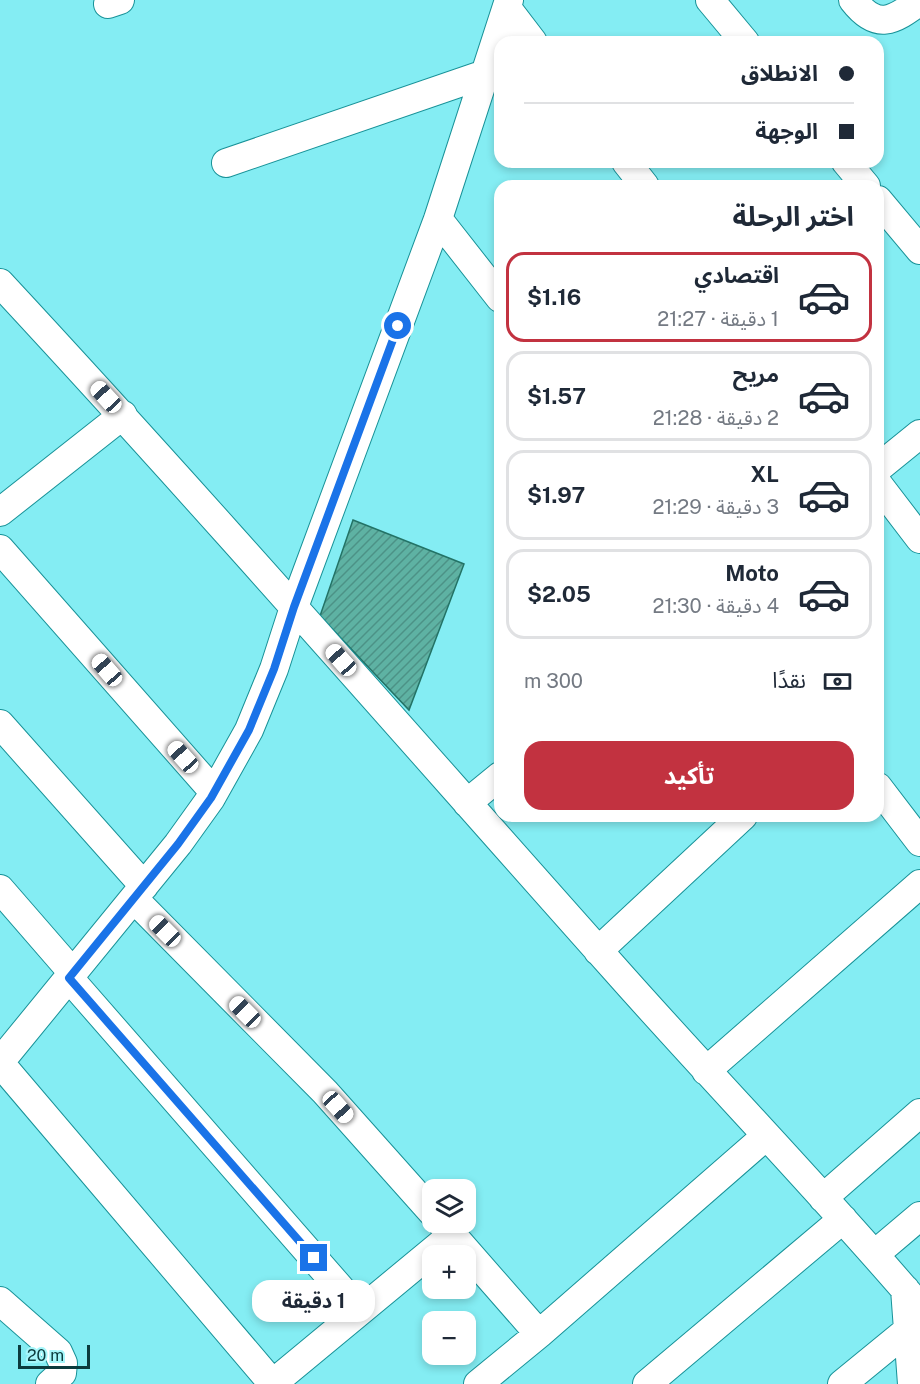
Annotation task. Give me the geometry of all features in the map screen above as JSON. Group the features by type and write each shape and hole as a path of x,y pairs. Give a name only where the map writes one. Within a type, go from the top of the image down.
{"street":[{"path":"710,0 740,36"},
{"path":"853,0 869,16 880,20 901,15 920,1"},
{"path":"508,4 529,36"},
{"path":"497,36 508,4"},
{"path":"442,1233 360,1311 272,1384 0,1063 178,844 214,792 249,730 274,669 294,607 438,219 494,47"},
{"path":"226,163 485,74"},
{"path":"631,168 640,180"},
{"path":"851,168 861,180"},
{"path":"884,207 920,250"},
{"path":"438,219 494,290"},
{"path":"0,283 123,416 706,1071 875,1254 911,1308 912,1384"},
{"path":"0,512 123,416"},
{"path":"884,463 920,434"},
{"path":"884,492 920,539"},
{"path":"0,549 214,792"},
{"path":"0,724 139,893 325,1092 422,1201"},
{"path":"467,803 494,781"},
{"path":"884,795 920,842"},
{"path":"598,951 737,822"},
{"path":"706,1071 920,884"},
{"path":"0,889 71,976 360,1311"},
{"path":"823,1198 920,1113"},
{"path":"478,1384 539,1334 766,1136"},
{"path":"875,1254 920,1216"},
{"path":"647,1384 843,1219"},
{"path":"450,1233 539,1334"},
{"path":"0,1301 58,1352 63,1363 62,1373 50,1384"},
{"path":"842,1384 911,1308"}],"building":[{"path":"353,520 464,564 409,710 320,616"}],"route":[{"path":"314,1258 69,978 178,844 211,798 249,730 274,669 294,607 398,326"}]}
